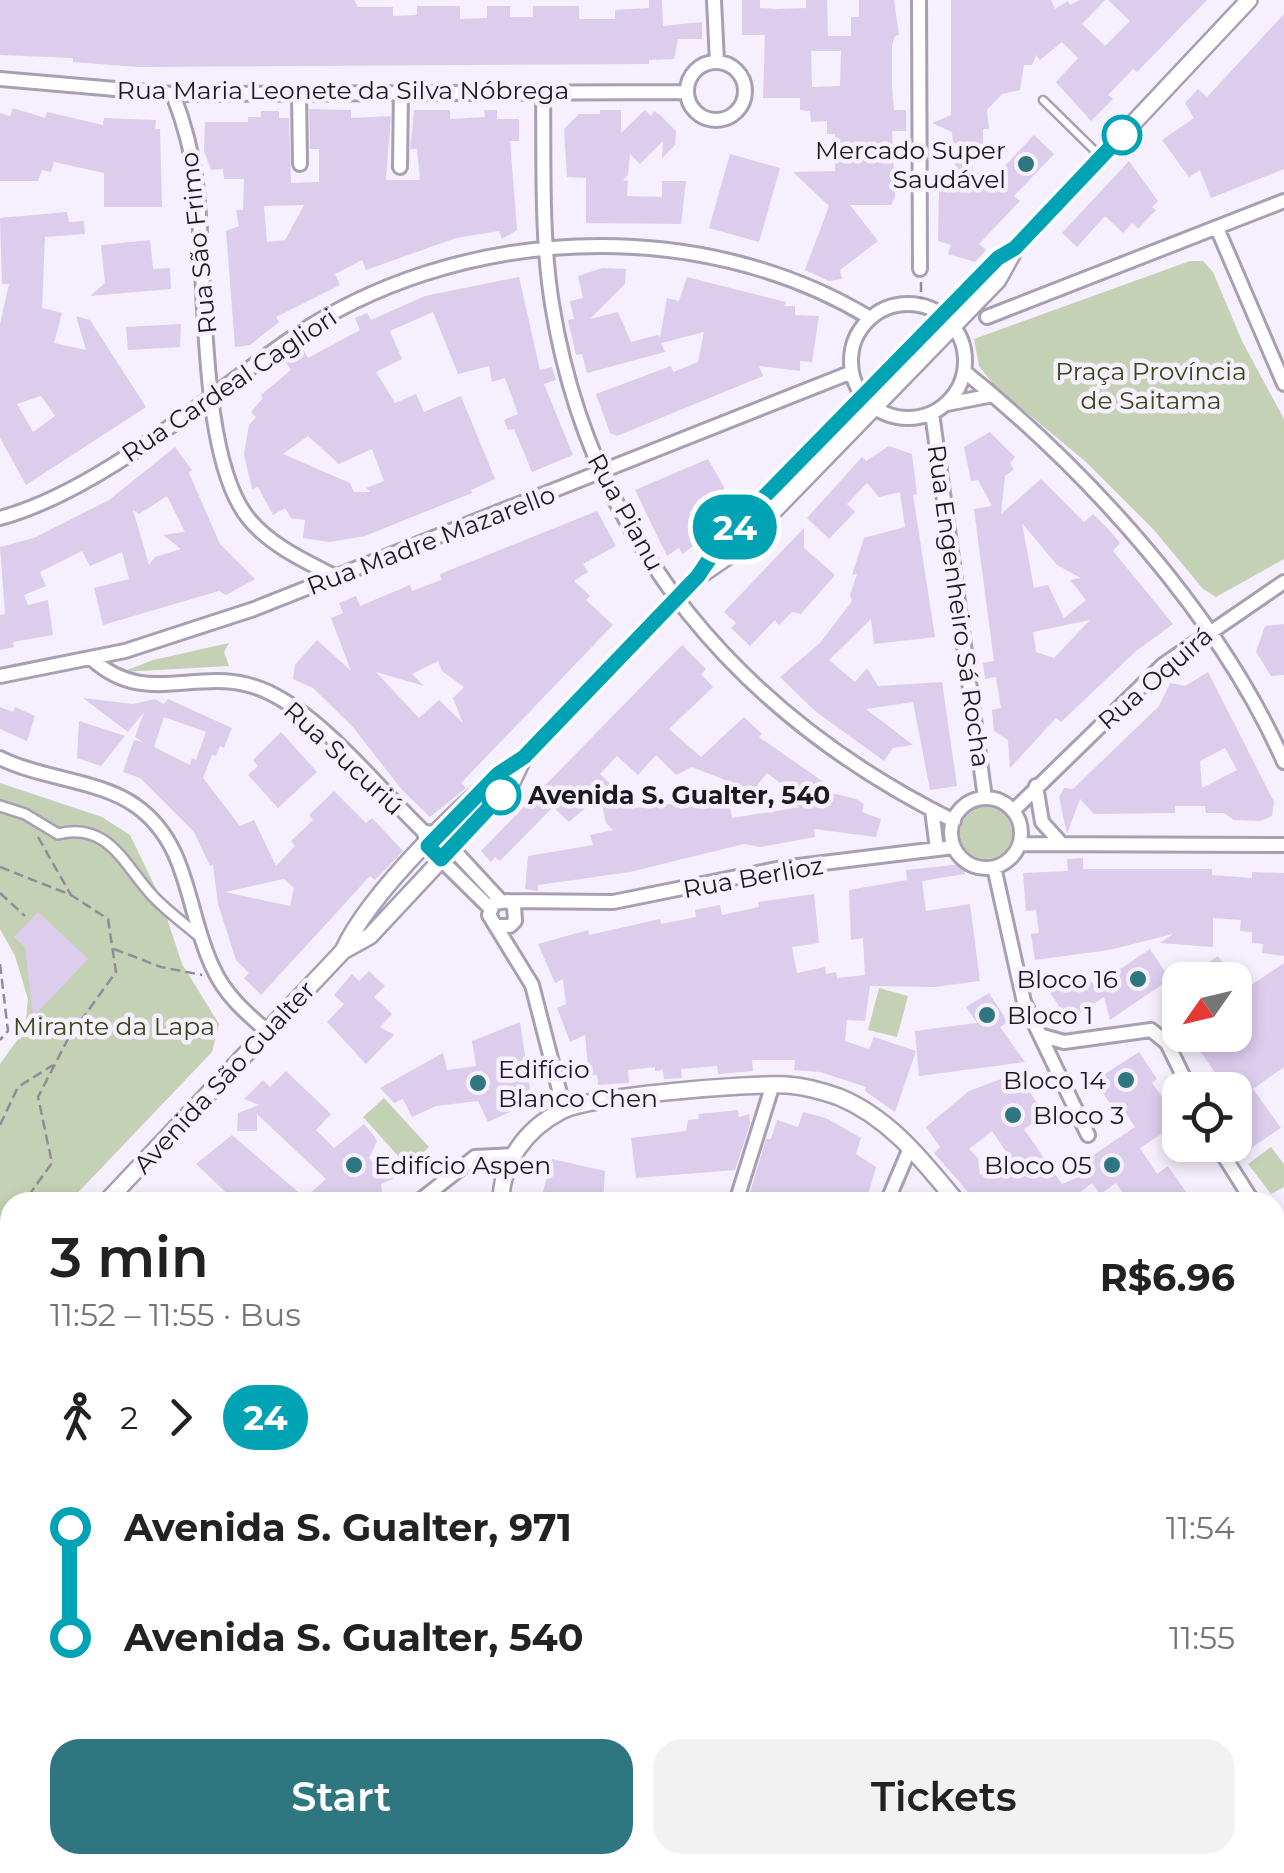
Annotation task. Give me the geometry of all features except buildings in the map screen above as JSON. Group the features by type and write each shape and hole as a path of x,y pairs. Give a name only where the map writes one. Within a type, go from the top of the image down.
{"street":[{"path":"714,0 717,62"},
{"path":"920,0 920,270"},
{"name":"Avenida São Gualter","path":"343,951 356,922 430,838 498,774 524,757 678,598 722,540 948,320 998,258 1015,248 1249,0"},
{"path":"717,62 727,64 742,78 745,88 740,108 723,120 702,118 688,102 686,92 699,68 717,62"},
{"name":"Rua Maria Leonete da Silva Nóbrega","path":"0,78 173,94 686,92"},
{"path":"400,167 401,91"},
{"path":"300,92 300,164"},
{"name":"Rua Pianu","path":"543,92 546,247 557,332 600,473 638,542 716,648 788,718 864,772 954,821"},
{"name":"Rua São Frimo","path":"173,94 196,178 213,396 224,468 240,507 272,540 338,578"},
{"path":"986,317 1284,201"},
{"path":"1217,228 1284,384"},
{"name":"Rua Cardeal Cagliori","path":"0,518 74,487 213,396 289,340 350,306 450,269 546,247 686,252 783,277 842,300 870,318"},
{"path":"947,404 965,372 964,351 948,320 921,305 889,307 870,318 854,342 852,372 868,401 903,418 994,395"},
{"name":"Rua Madre Mazarello","path":"0,676 92,659 160,640 338,578 852,372"},
{"path":"965,372 994,395 1102,502 1209,630 1284,762"},
{"name":"Rua Engenheiro Sá Rocha","path":"932,413 985,798"},
{"name":"Rua Oquirá","path":"1013,811 1163,665 1284,582"},
{"name":"Rua Sucuriú","path":"92,659 112,676 134,685 223,679 267,691 310,720 499,903"},
{"name":"Avenida São Gualter","path":"115,1192 343,951 370,936 510,786 524,757"},
{"path":"0,758 36,774 124,798 152,819 180,864 200,937 218,978 242,1009 268,1031"},
{"path":"1036,786 1042,822 1061,843"},
{"path":"985,798 1001,801 1013,811 1021,828 1020,844 1010,859 994,867 972,865 954,847 954,821 968,803 985,798"},
{"path":"0,806 25,814 58,834 75,829 95,835 120,852 152,895 200,937"},
{"path":"932,810 937,849"},
{"path":"1020,844 1284,845"},
{"name":"Rua Berlioz","path":"499,903 613,902 782,868 954,847"},
{"path":"994,867 1024,1002 1088,1134"},
{"path":"499,903 516,917 520,959"},
{"path":"499,903 496,926 520,959 532,985 564,1109"},
{"name":"Rua Berlioz","path":"496,926 510,926 516,917 551,903"},
{"path":"1043,1036 1064,1042 1151,1030 1168,1043 1182,1072"},
{"path":"739,1192 773,1084"},
{"path":"504,1192 513,1154 533,1132 564,1109 773,1084 818,1090 876,1118 910,1148 948,1192"},
{"path":"891,1192 910,1148"},
{"path":"431,1192 474,1158 513,1154"},
{"path":"1228,1162 1246,1192"}],"lane":[{"path":"1044,100 1101,157"}],"path":[{"path":"920,270 921,305"},
{"path":"25,814 72,895"},
{"path":"0,866 72,895 108,920 116,972 68,1037 38,1098 52,1164 31,1192"},
{"path":"0,892 25,916"},
{"path":"112,948 161,967 218,978"},
{"path":"0,964 8,1030 0,1040"},
{"path":"0,1124 18,1087 54,1064"}],"green space":[{"name":"Praça Província de Saitama","path":"1190,261 1203,261 1213,272 1242,341 1284,419 1284,559 1216,597 1203,589 1154,530 1086,462 994,385 979,366 974,339"},
{"path":"229,643 224,652 229,666 122,672 153,660"},
{"name":"Mirante da Lapa","path":"0,783 102,817 130,835 160,897 182,964 219,1024 212,1052 79,1192 0,1192 0,1064 25,1029 28,999 15,956 0,929"},
{"path":"986,807 1004,815 1012,833 1004,851 986,859 968,851 960,833 968,815"},
{"path":"879,988 908,996 897,1037 868,1030"},
{"path":"384,1098 429,1147 408,1167 363,1117"},
{"path":"1271,1147 1284,1164 1284,1187 1269,1192 1248,1164"}],"bus line":[{"name":"24","path":"501,795 441,859 428,846 498,774 524,757 698,576 722,540 998,258 1015,248 1122,135"}],"place":[{"name":"Mercado Super Saudável","path":"1026,164"},
{"name":"Avenida S. Gualter, 540","path":"501,795"},
{"name":"Bloco 16","path":"1138,979"},
{"name":"Bloco 1","path":"987,1015"},
{"name":"Bloco 14","path":"1126,1080"},
{"name":"Edifício Blanco Chen","path":"478,1083"},
{"name":"Bloco 3","path":"1013,1115"},
{"name":"Edifício Aspen","path":"354,1165"},
{"name":"Bloco 05","path":"1112,1165"}]}
